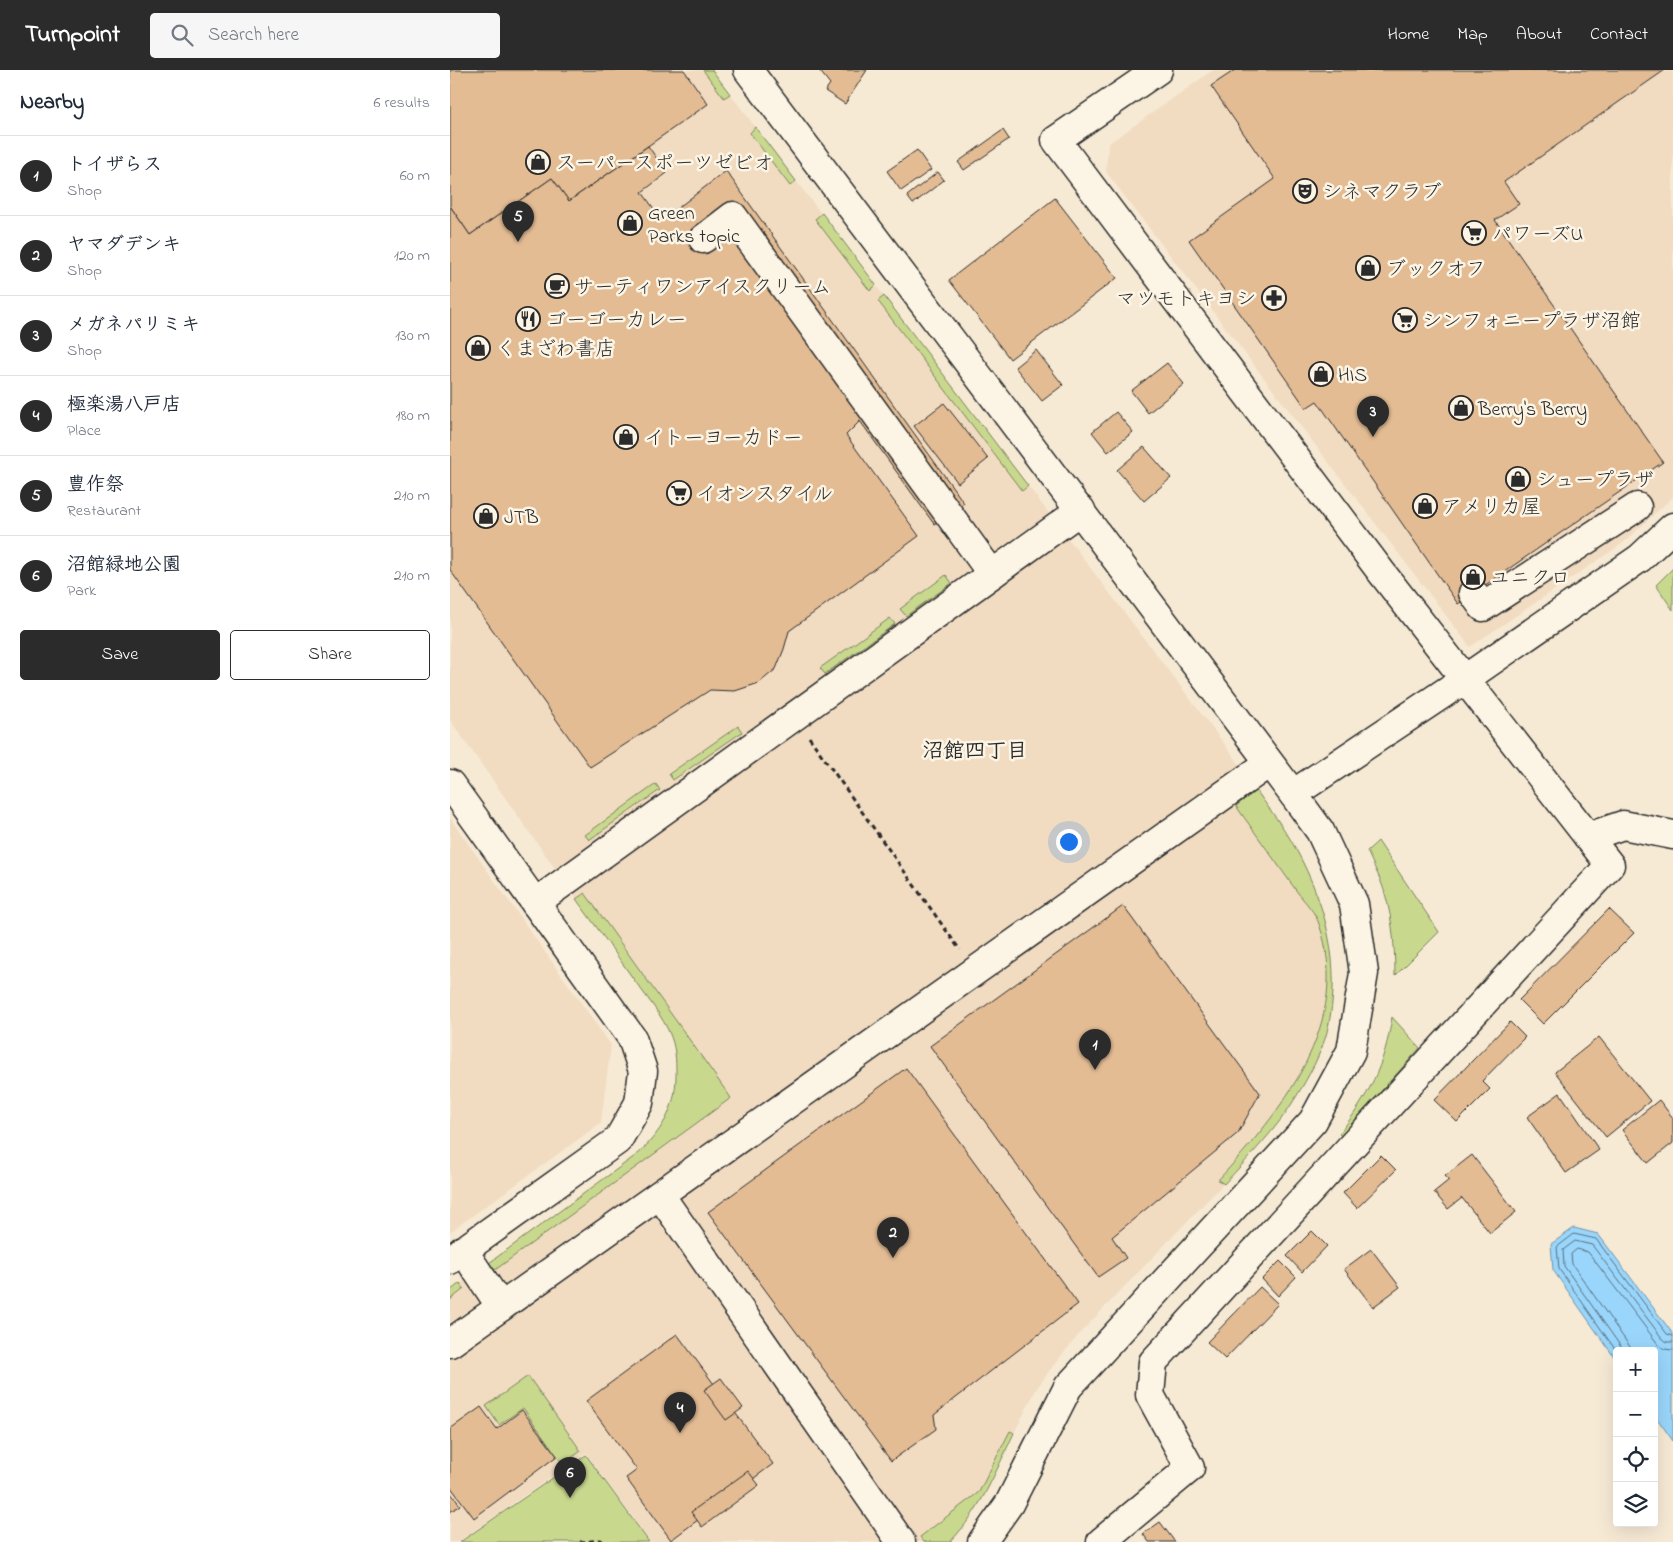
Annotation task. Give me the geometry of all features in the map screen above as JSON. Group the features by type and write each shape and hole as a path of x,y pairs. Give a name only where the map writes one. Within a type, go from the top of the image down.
{"street":[{"path":"748,70 1293,794 1320,832 1354,904 1364,974 1351,1051 1313,1121 1068,1388 1009,1504 982,1542"},
{"path":"1100,1542 1190,1468 1150,1395 1154,1362 1610,865 1382,573 1056,140 1158,70"},
{"path":"703,239 733,216 992,574"},
{"path":"1473,593 1483,607 1637,507"},
{"path":"535,903 1081,510"},
{"path":"1293,794 1465,679 1640,558 1673,527"},
{"path":"450,1343 1269,762"},
{"path":"450,784 632,1038 643,1071 639,1103 618,1140 457,1255 501,1307"},
{"path":"1588,837 1623,825 1673,835"},
{"path":"660,1195 901,1542"}],"path":[{"path":"794,716 975,971"},
{"path":"580,1542 601,1540 602,1542"}],"shaded area":[{"path":"450,70 712,70 1235,758 1288,836 1318,896 1327,924 1332,956 1334,992 1326,1033 1313,1066 1296,1098 1254,1152 1081,1332 1053,1366 1037,1388 984,1498 950,1542 650,1542 586,1453 458,1542 450,1542 450,1291 639,1153 663,1124 672,1106 677,1087 674,1044 667,1027 450,720"},
{"name":"シンフォニープラザ沼館","path":"1213,70 1673,70 1673,497 1622,544 1470,647 1106,172 1108,144"},
{"path":"450,818 611,1045 601,1123 450,1232"}],"green space":[{"path":"703,70 712,70 730,94 724,98"},
{"path":"755,127 796,181 790,186 750,133"},
{"path":"822,213 876,285 870,291 815,219"},
{"path":"884,296 1028,486 1022,491 878,301"},
{"path":"1673,568 1673,610 1656,585"},
{"path":"946,575 952,583 906,616 900,609"},
{"path":"890,618 895,624 825,674 820,668"},
{"path":"738,726 742,732 673,780 669,774"},
{"path":"656,784 660,790 589,840 585,835"},
{"path":"1256,790 1289,837 1312,883 1321,907 1328,931 1332,956 1332,1007 1321,1049 1301,1090 1253,1153 1224,1184 1218,1180 1265,1126 1287,1095 1305,1064 1319,1030 1327,996 1327,960 1318,920 1236,806"},
{"path":"1378,841 1439,932 1395,976 1390,914 1380,879 1367,851"},
{"path":"585,893 731,1098 495,1270 489,1263 639,1153 656,1134 672,1105 676,1082 676,1058 669,1033 655,1008 576,899"},
{"path":"1392,1017 1420,1048 1341,1136 1339,1134 1359,1107 1374,1080 1385,1050"},
{"path":"460,1283 464,1289 450,1300 450,1291"},
{"path":"528,1376 581,1451 563,1464 523,1408 499,1425 486,1406"},
{"path":"1010,1431 1014,1433 994,1477 979,1504 961,1530 950,1542 924,1542 920,1537 979,1492"},
{"path":"586,1455 649,1542 460,1542"}],"water":[{"path":"1574,1228 1598,1234 1673,1334 1673,1441 1658,1420 1658,1347 1613,1347 1613,1355 1553,1270 1551,1244"}],"building":[{"name":"スーパースポーツゼビオ","path":"450,70 684,70 708,104 569,201 552,178 470,235 450,206"},
{"path":"819,70 867,70 845,104 825,91 830,84"},
{"name":"シンフォニープラザ沼館","path":"1235,70 1665,70 1504,182 1519,204 1495,220 1663,462 1458,604 1317,401 1306,408 1189,240 1275,179 1211,86"},
{"path":"1003,130 1009,139 964,170 958,162"},
{"path":"648,146 667,173 642,192 662,220 726,171 964,503 934,524 860,421 846,435 919,536 789,631 776,669 759,683 735,691 710,690 590,767 450,570 450,206 470,235 552,178 569,201"},
{"path":"917,150 931,170 901,191 887,171"},
{"path":"938,172 944,180 913,204 907,196"},
{"path":"1055,198 1117,278 1010,359 949,280"},
{"path":"1036,350 1063,385 1042,401 1015,367"},
{"path":"1167,363 1184,384 1148,413 1131,391"},
{"path":"944,403 988,459 958,483 914,426"},
{"path":"1116,412 1133,432 1108,452 1092,432"},
{"path":"1144,447 1171,478 1144,501 1117,470"},
{"path":"1123,906 1260,1093 1238,1133 1112,1237 1126,1258 1098,1277 930,1046"},
{"path":"1609,909 1634,933 1543,1024 1519,1000"},
{"path":"1510,1022 1525,1037 1482,1081 1490,1089 1457,1122 1434,1100"},
{"path":"1599,1037 1650,1101 1606,1137 1555,1072"},
{"path":"906,1068 1078,1304 934,1415 936,1429 891,1461 708,1212"},
{"path":"1560,1093 1599,1150 1566,1173 1527,1117"},
{"path":"1659,1100 1673,1118 1673,1143 1648,1163 1622,1130"},
{"path":"1381,1155 1396,1170 1357,1208 1343,1193"},
{"path":"1472,1155 1516,1212 1490,1233 1462,1198 1448,1209 1434,1192 1449,1180 1445,1176"},
{"path":"1312,1231 1327,1246 1302,1272 1287,1256"},
{"path":"1371,1249 1400,1287 1373,1307 1344,1269"},
{"path":"1280,1261 1296,1277 1278,1296 1262,1279"},
{"path":"1260,1287 1278,1304 1225,1359 1207,1342"},
{"path":"677,1334 773,1464 671,1540 626,1478 637,1470 586,1401"},
{"path":"721,1378 743,1408 726,1420 704,1390"},
{"path":"481,1407 497,1429 522,1410 557,1456 474,1518 450,1486 450,1429"},
{"path":"748,1471 759,1485 702,1527 691,1512"},
{"path":"450,1492 460,1505 450,1512"},
{"path":"1160,1522 1175,1542 1149,1542 1143,1534"}],"place":[{"name":"スーパースポーツゼビオ","path":"538,162"},
{"name":"シネマクラブ","path":"1305,191"},
{"name":"Green Parks topic","path":"630,223"},
{"name":"パワーズU","path":"1474,233"},
{"name":"豊作祭","path":"518,242"},
{"name":"ブックオフ","path":"1368,268"},
{"name":"サーティワンアイスクリーム","path":"557,286"},
{"name":"マツモトキヨシ","path":"1274,298"},
{"name":"ゴーゴーカレー","path":"528,319"},
{"name":"シンフォニープラザ沼館","path":"1405,320"},
{"name":"くまざわ書店","path":"478,348"},
{"name":"HIS","path":"1321,374"},
{"name":"Berry's Berry","path":"1461,408"},
{"name":"イトーヨーカドー","path":"626,437"},
{"name":"メガネパリミキ","path":"1373,437"},
{"name":"シュープラザ","path":"1518,479"},
{"name":"イオンスタイル","path":"679,493"},
{"name":"アメリカ屋","path":"1425,506"},
{"name":"JTB","path":"486,516"},
{"name":"ユニクロ","path":"1473,577"},
{"name":"トイザらス","path":"1095,1070"},
{"name":"ヤマダデンキ","path":"893,1258"},
{"name":"極楽湯八戸店","path":"680,1433"},
{"name":"沼館緑地公園","path":"570,1498"}],"district":[{"name":"沼館四丁目","path":"975,750"}]}
